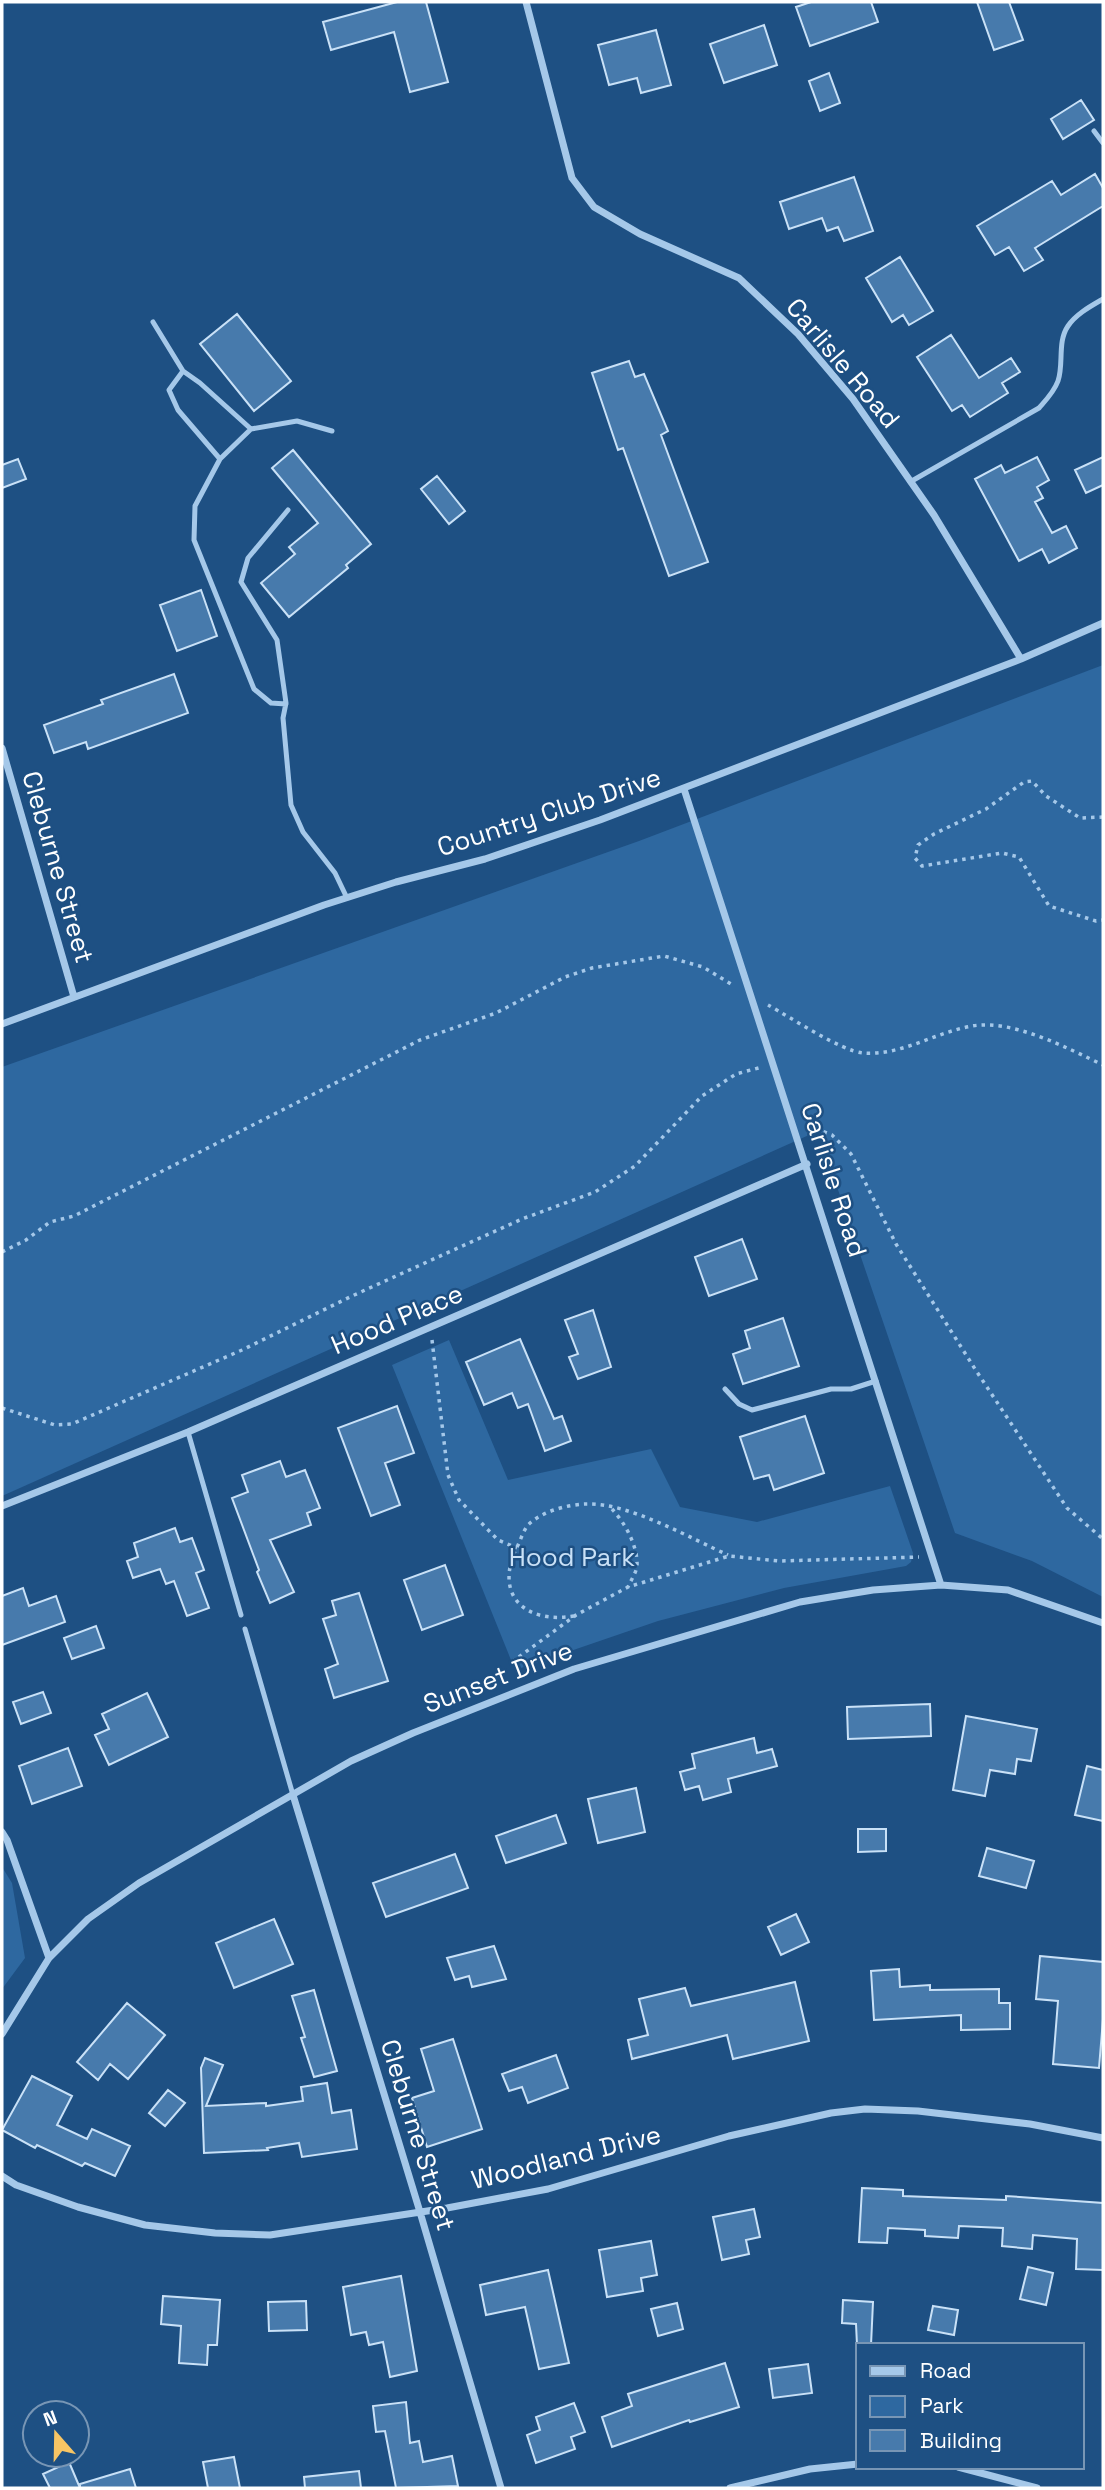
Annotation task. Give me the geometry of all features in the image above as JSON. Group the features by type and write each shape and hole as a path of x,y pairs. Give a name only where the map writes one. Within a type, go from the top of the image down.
{"street":[{"name":"Carlisle Road","path":"526,2 572,178 594,207 640,234 738,278 806,343 853,399 911,482 1021,659"},
{"name":"Country Club Drive","path":"2,1024 347,898 485,859 684,789 1021,659 1103,623"},
{"name":"Cleburne Street","path":"2,748 74,997"},
{"name":"Carlisle Road","path":"684,789 941,1585"},
{"name":"Hood Place","path":"2,1506 188,1432 807,1164"},
{"name":"Sunset Drive","path":"2,2035 49,1958 88,1919 139,1883 351,1761 413,1732 574,1669 800,1602 873,1590 941,1585 1008,1590 1103,1623"},
{"name":"Cleburne Street","path":"293,1795 501,2488"},
{"path":"2,1832 49,1958"},
{"name":"Woodland Drive","path":"2,2175 16,2185 78,2207 145,2225 215,2233 270,2235 548,2189 729,2136 831,2113 865,2109 918,2111 1018,2123 1103,2138"},
{"path":"730,2488 810,2469 856,2464"},
{"path":"966,2469 1037,2488"}],"lane":[{"path":"1094,131 1103,143"},
{"path":"911,482 1039,408 1051,395 1058,380 1063,339 1068,326 1083,311 1103,299"},
{"path":"153,322 183,371 251,429"},
{"path":"183,371 169,390 178,410 220,459"},
{"path":"286,704 271,704 254,690 194,540 195,506 220,459 251,429 297,421 332,431"},
{"path":"288,510 248,558 241,582 278,639 286,704 283,718 291,805 303,832 335,873 347,898"},
{"path":"725,1389 739,1404 752,1410 831,1389 851,1389 876,1381"},
{"path":"188,1432 241,1615"},
{"path":"245,1629 293,1795"}],"path":[{"path":"1103,817 1080,818 1046,796 1032,781 1024,782 986,809 934,834 918,845 915,858 922,866 1002,853 1019,857 1049,906 1096,921 1103,920"},
{"path":"2,1252 26,1240 50,1222 74,1216 421,1040 496,1013 565,977 583,971 664,956 703,967 838,1044 862,1053 900,1049 972,1026 999,1025 1057,1043 1103,1065"},
{"path":"2,1408 55,1425 72,1424 242,1350 352,1296 522,1219 595,1192 635,1166 702,1096 736,1074 774,1063"},
{"path":"797,1134 819,1130 832,1135 851,1154 896,1244 975,1369 1068,1508 1103,1539"},
{"path":"431,1328 448,1475 459,1500 498,1540 517,1548"},
{"path":"576,1615 557,1619 536,1616 520,1603 509,1588 508,1573 527,1526 539,1517 558,1509 588,1504 628,1511 729,1556 779,1561 932,1556"},
{"path":"610,1507 620,1517 636,1550 637,1569 628,1587"},
{"path":"512,1662 576,1615 628,1587 729,1556"}],"green space":[{"path":"1103,665 1103,1597 1032,1561 955,1533 818,1131 2,1496 2,1067 639,841"},
{"name":"Hood Park","path":"449,1340 508,1480 651,1449 680,1507 757,1522 890,1486 913,1553 911,1562 906,1566 784,1588 658,1621 515,1670 392,1365"},
{"path":"2,1867 12,1883 25,1958 2,1989"}],"building":[{"path":"397,2 426,2 448,82 410,92 394,32 331,50 323,22"},
{"path":"811,2 871,2 878,22 810,46 796,7"},
{"path":"977,2 1009,2 1023,40 994,50"},
{"path":"764,25 777,65 724,83 710,44"},
{"path":"656,30 671,85 641,93 637,78 609,85 598,45"},
{"path":"829,73 840,103 820,111 809,81"},
{"path":"1081,100 1094,120 1063,139 1051,119"},
{"path":"1095,174 1103,188 1103,206 1035,248 1043,260 1024,271 1009,247 995,255 977,226 1052,181 1061,195"},
{"path":"854,177 873,231 844,241 838,227 827,231 822,218 789,229 780,202"},
{"path":"900,257 933,311 909,325 903,315 892,322 866,278"},
{"path":"237,314 291,381 254,411 200,344"},
{"path":"951,335 979,378 1011,358 1020,372 1002,383 1008,393 970,417 962,405 952,411 917,357"},
{"path":"629,361 635,377 644,374 668,431 661,435 708,562 669,576 623,448 618,450 592,373"},
{"path":"293,450 371,544 346,565 348,568 289,617 261,583 295,554 289,547 318,523 272,468"},
{"path":"1037,457 1049,480 1037,487 1043,498 1035,502 1052,533 1066,526 1077,548 1049,563 1042,549 1019,561 975,479 1001,465 1005,473"},
{"path":"1103,457 1103,485 1086,493 1075,470"},
{"path":"18,459 26,479 2,488 2,465"},
{"path":"437,476 465,511 449,524 421,489"},
{"path":"201,590 217,636 177,651 160,605"},
{"path":"174,674 188,713 88,749 86,742 54,753 44,725 103,704 101,700"},
{"path":"742,1239 757,1279 709,1296 695,1257"},
{"path":"593,1310 611,1367 578,1379 569,1357 578,1354 565,1320"},
{"path":"783,1318 799,1366 743,1384 733,1354 750,1348 745,1331"},
{"path":"520,1339 554,1419 562,1416 571,1441 545,1451 528,1404 518,1408 512,1393 484,1405 466,1362"},
{"path":"397,1406 414,1453 385,1463 400,1505 371,1516 338,1428"},
{"path":"805,1416 824,1473 774,1490 769,1475 754,1479 740,1437"},
{"path":"280,1461 286,1477 305,1470 320,1508 307,1513 311,1525 270,1540 294,1592 270,1603 232,1498 248,1492 242,1475"},
{"path":"175,1528 180,1542 192,1538 204,1570 196,1573 209,1608 187,1616 174,1581 166,1584 160,1569 133,1578 127,1561 138,1557 134,1543"},
{"path":"445,1565 463,1615 422,1630 404,1580"},
{"path":"23,1588 29,1606 56,1596 65,1622 2,1645 2,1596"},
{"path":"359,1593 388,1681 334,1698 325,1669 338,1664 323,1619 336,1615 332,1601"},
{"path":"96,1626 104,1648 72,1659 64,1638"},
{"path":"43,1692 51,1713 21,1724 13,1702"},
{"path":"147,1693 168,1737 109,1765 95,1735 109,1729 102,1714"},
{"path":"930,1704 931,1736 848,1739 847,1707"},
{"path":"966,1716 1037,1729 1031,1761 1017,1759 1015,1774 990,1770 985,1796 953,1790"},
{"path":"754,1738 757,1753 772,1749 777,1766 728,1779 731,1792 703,1800 699,1786 685,1790 680,1772 695,1768 692,1754"},
{"path":"68,1748 82,1786 32,1804 19,1766"},
{"path":"1087,1766 1103,1770 1103,1821 1075,1815"},
{"path":"636,1788 645,1832 598,1843 588,1799"},
{"path":"556,1815 566,1843 506,1863 496,1836"},
{"path":"858,1829 886,1829 886,1851 858,1852"},
{"path":"987,1848 1034,1861 1026,1888 979,1876"},
{"path":"455,1854 468,1888 386,1917 373,1883"},
{"path":"796,1914 809,1942 781,1955 768,1927"},
{"path":"274,1919 293,1964 234,1988 216,1943"},
{"path":"494,1946 506,1979 472,1987 469,1976 455,1980 447,1958"},
{"path":"1040,1956 1103,1962 1103,2019 1099,2068 1053,2064 1058,2001 1036,1999"},
{"path":"899,1969 900,1987 930,1985 930,1990 999,1989 999,2003 1010,2003 1010,2029 961,2030 961,2015 874,2020 871,1971"},
{"path":"795,1982 809,2041 733,2059 727,2035 632,2059 628,2040 648,2035 639,1999 685,1988 691,2006"},
{"path":"314,1990 337,2071 314,2077 301,2038 305,2037 292,1996"},
{"path":"127,2003 165,2035 128,2079 110,2064 98,2080 77,2062"},
{"path":"453,2039 482,2129 427,2147 412,2098 434,2091 421,2049"},
{"path":"556,2055 568,2088 528,2103 522,2087 509,2091 502,2074"},
{"path":"205,2058 223,2065 206,2106 266,2103 266,2106 303,2101 301,2087 327,2083 332,2113 351,2110 357,2149 302,2157 299,2143 267,2148 268,2150 204,2153 201,2068"},
{"path":"32,2076 72,2096 57,2125 87,2139 92,2129 130,2146 115,2176 85,2163 82,2166 37,2145 35,2148 2,2130"},
{"path":"168,2090 185,2103 165,2126 149,2113"},
{"path":"862,2188 903,2190 903,2196 1006,2200 1006,2196 1103,2203 1103,2270 1076,2269 1077,2239 1033,2235 1032,2249 1002,2246 1003,2228 959,2226 958,2238 925,2236 925,2230 888,2228 887,2243 859,2242"},
{"path":"754,2209 760,2237 746,2240 749,2254 722,2260 713,2217"},
{"path":"651,2241 657,2275 641,2278 643,2291 607,2297 599,2250"},
{"path":"1028,2267 1053,2273 1046,2305 1020,2299"},
{"path":"548,2270 569,2363 539,2369 525,2307 486,2315 480,2285"},
{"path":"401,2276 417,2371 390,2377 383,2342 369,2345 366,2332 351,2335 343,2287"},
{"path":"163,2296 220,2300 217,2345 208,2345 207,2365 179,2363 181,2326 161,2324"},
{"path":"843,2300 873,2302 871,2343 857,2343 856,2324 842,2323"},
{"path":"306,2301 307,2330 269,2331 268,2302"},
{"path":"677,2303 683,2329 658,2336 651,2309"},
{"path":"933,2306 958,2310 954,2335 928,2330"},
{"path":"725,2363 739,2407 690,2422 689,2420 612,2447 602,2417 632,2406 628,2394"},
{"path":"808,2364 812,2393 773,2398 769,2369"},
{"path":"406,2402 410,2443 419,2441 423,2462 452,2456 458,2486 396,2488 385,2431 376,2432 373,2406"},
{"path":"574,2403 585,2432 571,2437 575,2449 536,2463 527,2435 540,2430 536,2417"},
{"path":"234,2457 240,2488 208,2488 203,2462"},
{"path":"54,2469 72,2469 80,2488 50,2488 43,2474"},
{"path":"130,2469 136,2488 80,2488 80,2484"},
{"path":"359,2471 361,2488 305,2488 304,2477"}]}
